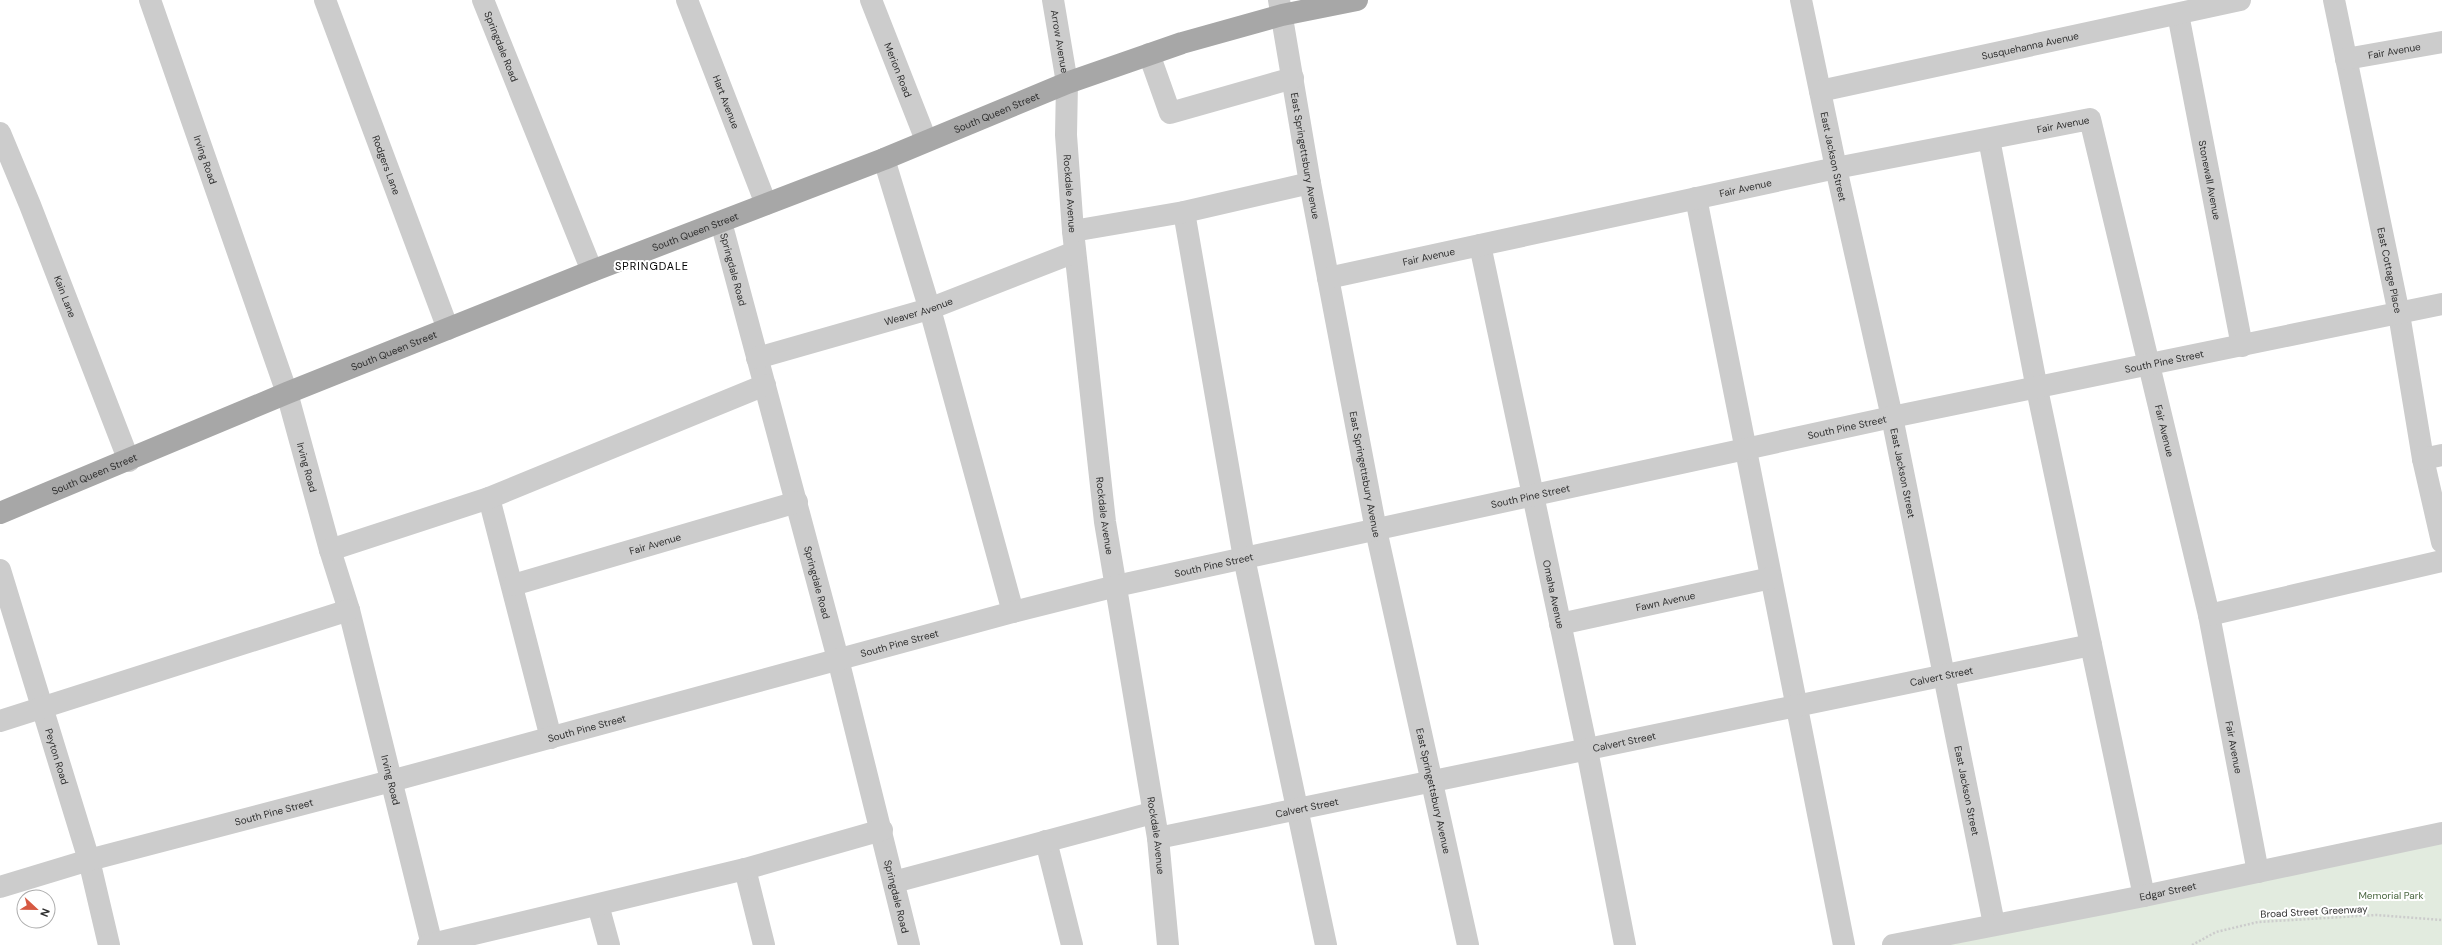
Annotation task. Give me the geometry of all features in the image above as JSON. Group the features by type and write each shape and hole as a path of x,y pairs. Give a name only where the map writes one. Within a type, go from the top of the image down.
{"main road":[{"name":"South Queen Street","path":"0,513 128,461 287,393 592,271 884,159 926,140 1067,83 1281,7 1357,0"}],"street":[{"name":"Irving Road","path":"150,0 287,393 330,550 349,610 430,945"},
{"name":"Rodgers Lane","path":"325,0 448,329"},
{"name":"Springdale Road","path":"483,0 592,271"},
{"name":"Hart Avenue","path":"687,0 766,204"},
{"name":"Merion Road","path":"871,0 926,140"},
{"name":"Arrow Avenue","path":"1053,0 1067,83"},
{"name":"East Jackson Street","path":"1801,0 1836,168 1892,417 1945,674 1994,924"},
{"name":"Susquehanna Avenue","path":"1820,91 2240,0"},
{"name":"East Cottage Place","path":"2334,0 2399,314 2432,457 2442,542"},
{"name":"East Springettsbury Avenue","path":"1281,7 1310,183 1376,530 1468,945"},
{"name":"Stonewall Avenue","path":"2178,14 2242,346"},
{"name":"Fair Avenue","path":"2346,59 2442,42"},
{"path":"1149,54 1170,113 1293,78"},
{"name":"Rockdale Avenue","path":"1067,83 1066,135 1072,231 1105,522 1152,813 1158,838 1168,945"},
{"name":"Fair Avenue","path":"1328,278 1836,168 2090,119 2148,366 2209,615 2258,872"},
{"name":"Kain Lane","path":"0,133 30,205 128,461"},
{"path":"1989,139 2037,389 2144,896"},
{"path":"884,159 929,309 1013,612"},
{"path":"1072,231 1184,212 1310,183"},
{"path":"1696,198 1745,449 1799,707 1844,945"},
{"path":"1184,212 1244,558 1326,945"},
{"name":"Springdale Road","path":"721,222 838,659 882,830 909,945"},
{"name":"Omaha Avenue","path":"1480,245 1587,750 1625,945"},
{"name":"Weaver Avenue","path":"758,358 929,309 1075,252"},
{"name":"South Pine Street","path":"0,887 89,860 391,781 838,659 1116,586 1892,417 2037,389 2442,304"},
{"path":"330,550 489,498 765,385"},
{"path":"489,498 513,585 551,738"},
{"name":"Fair Avenue","path":"513,585 797,502"},
{"path":"2209,615 2442,561"},
{"name":"Peyton Road","path":"0,570 89,860 109,945"},
{"name":"Fawn Avenue","path":"1560,624 1772,578"},
{"path":"0,721 349,610"},
{"name":"Calvert Street","path":"1158,838 1799,707 1945,674 2091,645"},
{"path":"894,882 1152,813"},
{"path":"430,945 745,869 882,830"},
{"name":"Edgar Street","path":"1893,945 1994,924 2144,896 2442,833"},
{"path":"1046,841 1072,945"},
{"path":"745,869 764,945"},
{"path":"598,905 609,945"}],"path":[{"name":"Broad Street Greenway","path":"2192,945 2216,932 2258,922 2376,915 2442,920"}],"green space":[{"name":"Memorial Park","path":"2442,833 2442,945 1893,945"}],"district":[{"name":"SPRINGDALE","path":"652,266"}]}
